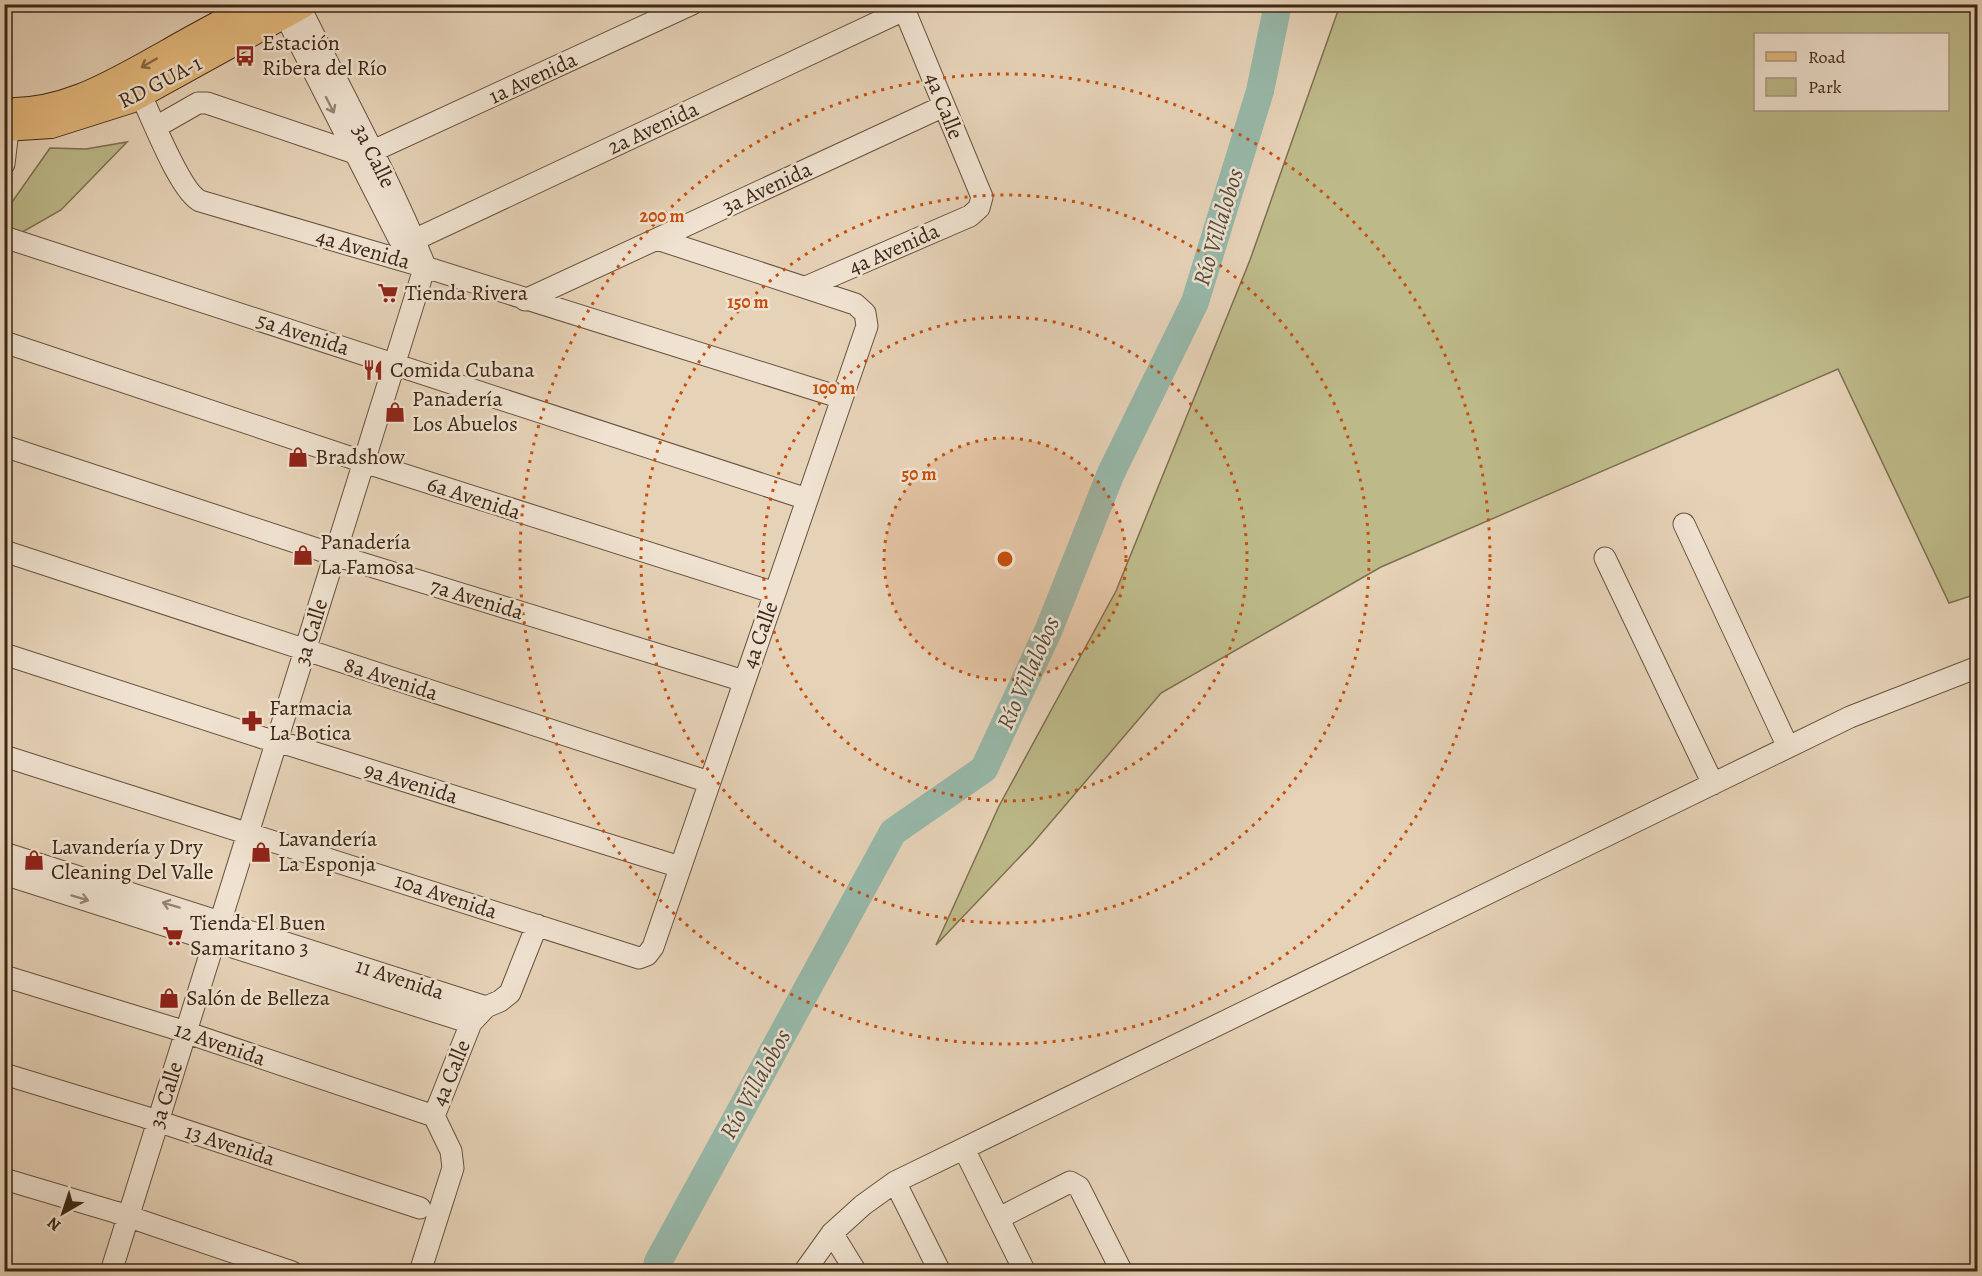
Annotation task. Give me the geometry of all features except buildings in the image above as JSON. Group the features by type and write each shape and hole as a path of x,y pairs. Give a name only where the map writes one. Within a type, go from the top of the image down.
{"main road":[{"name":"RD GUA-1","path":"7,120 78,99 119,80 256,4"},
{"name":"RD GUA-1","path":"7,120 51,125 137,101 294,10"},
{"path":"137,101 175,67 191,40"}],"street":[{"name":"1a Avenida","path":"364,152 692,4"},
{"name":"4a Calle","path":"903,7 982,197 979,208"},
{"name":"2a Avenida","path":"408,242 903,7"},
{"name":"3a Calle","path":"111,1272 122,1215 151,1119 418,265 364,152 353,115 294,10"},
{"name":"4a Avenida","path":"137,101 156,127 179,174 190,194 195,198 418,265 842,398"},
{"path":"156,127 198,103 207,103 364,152"},
{"name":"3a Avenida","path":"525,300 944,106"},
{"path":"4,164 7,120"},
{"name":"4a Avenida","path":"806,287 970,216 979,208"},
{"name":"5a Avenida","path":"4,237 807,499"},
{"path":"657,239 806,287"},
{"name":"4a Calle","path":"647,955 653,947 867,326 865,313 855,304 806,287"},
{"name":"6a Avenida","path":"4,342 357,460 775,593"},
{"name":"7a Avenida","path":"4,446 328,553 744,681"},
{"path":"1684,524 1788,747"},
{"name":"8a Avenida","path":"4,551 709,782"},
{"path":"1605,558 1713,784"},
{"name":"9a Avenida","path":"4,654 270,740 680,867"},
{"path":"804,1272 832,1233 863,1205 895,1182 1850,717 1977,667"},
{"name":"10a Avenida","path":"4,756 639,958 647,955"},
{"name":"11 Avenida","path":"4,853 471,1023"},
{"name":"11 Avenida","path":"4,874 211,929 486,1007"},
{"name":"4a Calle","path":"420,1272 453,1168 451,1151 434,1116 471,1023 486,1007 510,993 537,925"},
{"name":"12 Avenida","path":"4,976 179,1030 434,1116"},
{"name":"13 Avenida","path":"4,1074 151,1119 420,1208"},
{"path":"964,1149 1025,1272"},
{"path":"4,1179 122,1215 292,1272"},
{"path":"895,1182 940,1272"},
{"path":"999,1218 1070,1182 1075,1183 1079,1186 1122,1272"},
{"name":"3a Calle","path":"97,1272 122,1215"},
{"path":"832,1233 856,1272"}],"green space":[{"path":"1340,5 1977,5 1977,594 1949,603 1838,369 1381,567 1161,693 1033,843 936,945 999,806 1116,591 1250,260"},
{"path":"127,142 61,210 5,242 5,212 50,148 86,149"}],"waterway":[{"name":"Río Villalobos","path":"656,1272 658,1262 893,832 984,769 1049,629 1111,473 1195,302 1260,91 1278,4"}],"place":[{"name":"Estación Ribera del Río","path":"245,56"},
{"name":"Tienda Rivera","path":"388,293"},
{"name":"Comida Cubana","path":"373,370"},
{"name":"Panadería Los Abuelos","path":"395,412"},
{"name":"Bradshow","path":"298,457"},
{"name":"Panadería La Famosa","path":"303,555"},
{"name":"Farmacia La Botica","path":"252,721"},
{"name":"Lavandería La Esponja","path":"261,852"},
{"name":"Lavandería y Dry Cleaning Del Valle","path":"34,860"},
{"name":"Tienda El Buen Samaritano 3","path":"173,936"},
{"name":"Salón de Belleza","path":"169,998"}]}
